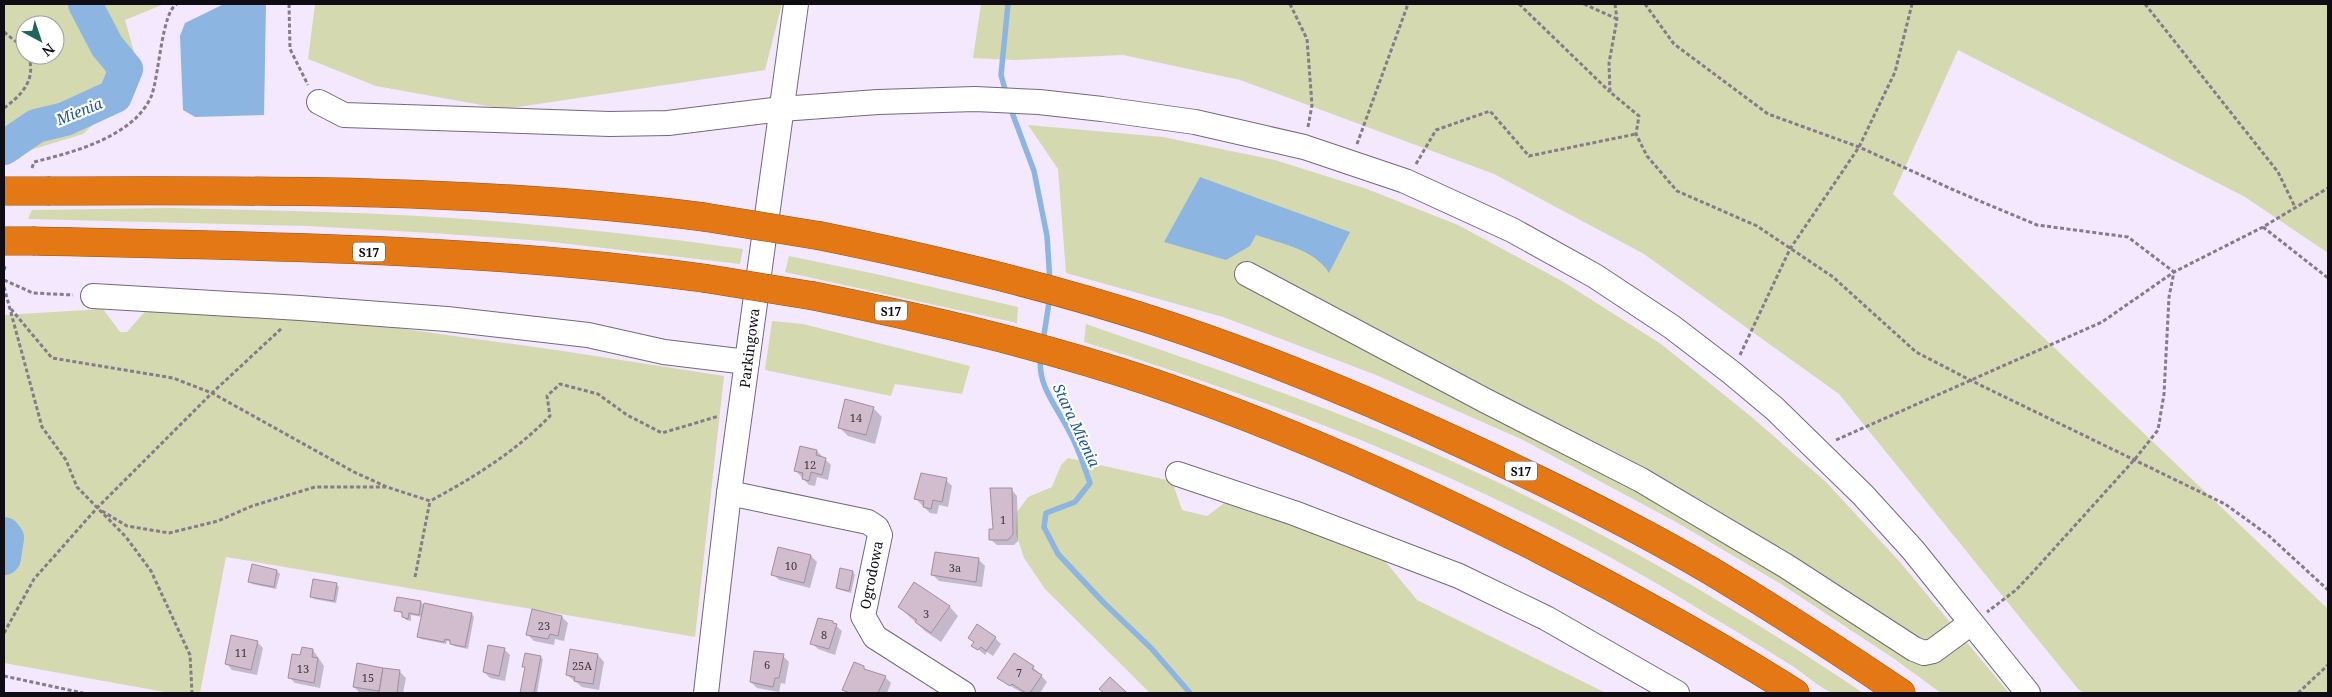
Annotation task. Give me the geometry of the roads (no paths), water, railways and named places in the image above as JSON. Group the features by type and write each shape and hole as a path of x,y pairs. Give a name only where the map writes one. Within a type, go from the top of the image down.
{"highway":[{"name":"S17","path":"4,191 247,190 505,198 629,207 821,236 971,269 1112,307 1310,376 1525,473 1639,530 1711,571 1810,632 1901,693"},
{"name":"S17","path":"5,251 35,241 236,246 512,258 604,266 703,278 814,296 968,330 1076,359 1149,382 1218,406 1380,472 1493,525 1675,620 1795,693"}],"street":[{"name":"Parkingowa","path":"706,693 729,493 796,4"},
{"path":"319,102 344,115 610,124 668,123 781,109 975,98 1102,108 1195,122 1304,147 1350,162 1405,182 1512,230 1595,276 1672,327 1732,373 1817,448 1913,550 2028,693"},
{"path":"1247,274 1486,401 1641,480 1786,566 1914,649 1924,653 1933,650 1972,624"},
{"path":"93,296 300,308 474,322 588,335 664,352 747,362"},
{"path":"1178,474 1294,513 1459,576 1546,618 1677,693"},
{"name":"Ogrodowa","path":"729,493 868,522 876,528 880,536 863,616 875,638 963,693"}],"water":[{"path":"224,4 266,4 264,115 195,117 183,110 180,36 185,23"},
{"path":"1200,177 1350,232 1329,273 1315,258 1297,248 1256,235 1250,246 1226,260 1164,242"}],"waterway":[{"name":"Mienia","path":"4,148 36,126 65,119 115,96 126,69 107,46 85,4"},
{"name":"Stara Mienia","path":"1007,96 1001,75 1008,4"},
{"name":"Stara Mienia","path":"1010,107 1034,171 1047,236 1050,282"},
{"name":"Stara Mienia","path":"1043,341 1050,296"},
{"name":"Stara Mienia","path":"1041,356 1040,367 1045,387 1073,439 1090,483 1075,502 1046,513 1044,527 1058,554 1104,603 1151,648 1190,693"},
{"name":"Mienia","path":"4,534 7,538 4,558"}]}
